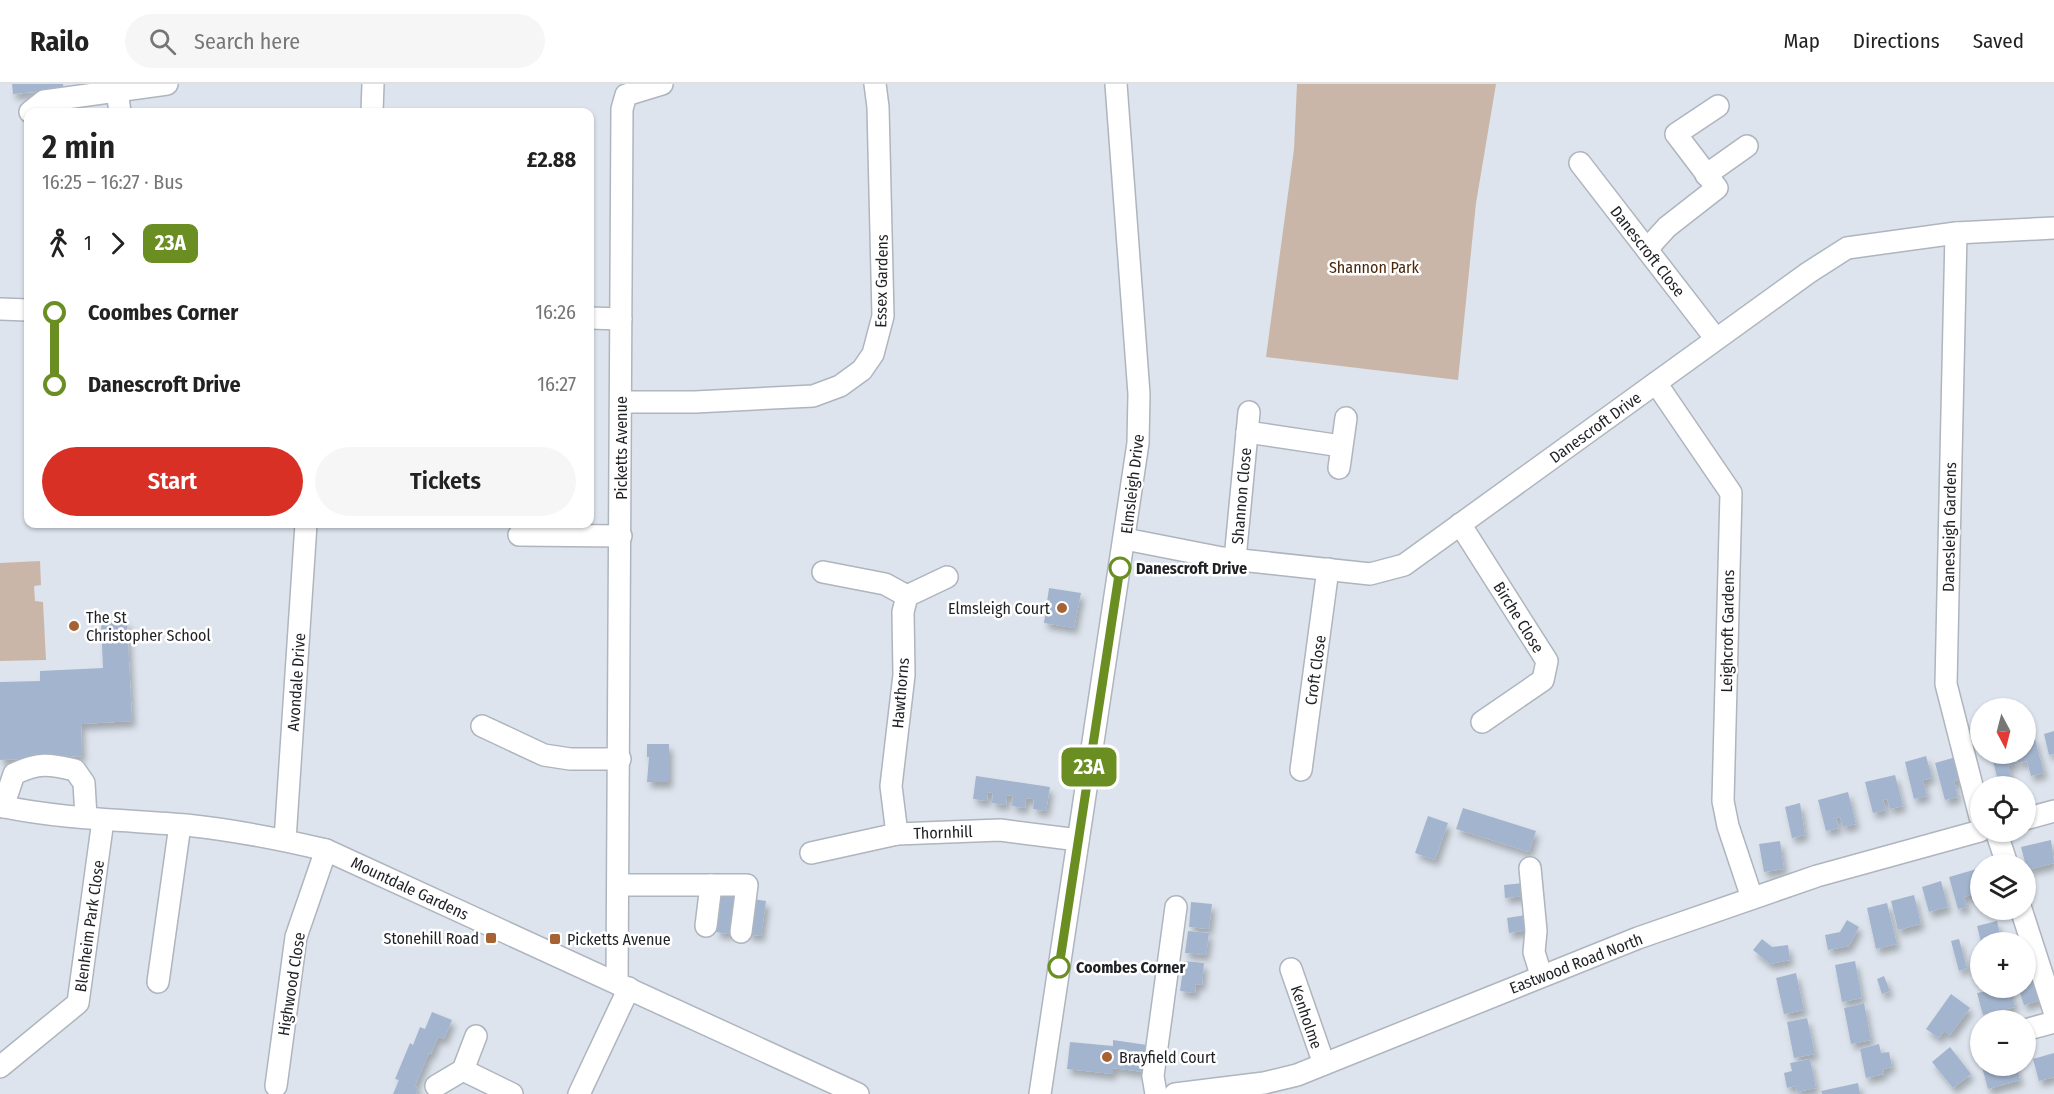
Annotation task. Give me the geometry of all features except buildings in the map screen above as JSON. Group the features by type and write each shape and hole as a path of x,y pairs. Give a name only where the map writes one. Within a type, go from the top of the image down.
{"street":[{"path":"35,108 44,101 167,84"},
{"path":"372,108 373,84"},
{"name":"Picketts Avenue","path":"623,986 618,885 622,102 626,95 662,84"},
{"name":"Essex Gardens","path":"621,402 706,402 813,396 840,386 862,370 873,354 883,316 878,108 875,84"},
{"name":"Elmsleigh Drive","path":"1040,1094 1138,443 1139,394 1116,84"},
{"path":"117,91 119,108"},
{"path":"1647,249 1667,227 1717,188 1676,134 1718,106"},
{"path":"1706,175 1746,146"},
{"name":"Danescroft Close","path":"1580,163 1716,339"},
{"name":"Danescroft Drive","path":"1125,539 1235,559 1370,574 1404,565 1716,339 1847,248 1956,233 2054,228"},
{"name":"Danesleigh Gardens","path":"1956,233 1946,684 1970,778"},
{"path":"0,309 24,310"},
{"path":"594,318 621,319"},
{"name":"Leighcroft Gardens","path":"1656,382 1731,493 1723,801 1728,826 1752,898"},
{"path":"1339,468 1346,418"},
{"name":"Shannon Close","path":"1235,559 1248,422 1341,446"},
{"name":"Birche Close","path":"1460,524 1546,661 1542,680 1482,722"},
{"name":"Avondale Drive","path":"285,840 306,528"},
{"path":"519,535 621,536"},
{"name":"Croft Close","path":"1301,770 1328,569"},
{"path":"823,572 885,584 907,596 947,577"},
{"name":"Hawthorns","path":"897,834 891,786 904,675 903,612 907,596"},
{"path":"482,726 544,755 570,759 620,759"},
{"name":"Blenheim Park Close","path":"0,1067 78,1003 95,819 84,783 75,770 46,764 33,765 14,774 1,807"},
{"name":"Mountdale Gardens","path":"1,807 95,819 180,825 285,840 326,850 858,1094"},
{"path":"2036,816 2054,811"},
{"path":"158,982 180,825"},
{"name":"Thornhill","path":"811,853 897,834 1000,830 1078,840"},
{"name":"Eastwood Road North","path":"1175,1094 1264,1088 1541,975 1752,898 1827,873 1970,834"},
{"name":"Highwood Close","path":"276,1086 296,937 326,850"},
{"path":"1530,868 1536,931 1534,952 1541,975"},
{"path":"618,885 747,885 741,932"},
{"path":"706,926 711,885"},
{"path":"1156,1094 1153,1077 1176,907"},
{"path":"2025,920 2054,1011"},
{"name":"Kenholme","path":"1291,969 1324,1064"},
{"path":"579,1094 623,986"},
{"path":"2036,1027 2054,1022"},
{"path":"436,1086 463,1070 476,1036"},
{"path":"463,1070 512,1094"}],"green space":[{"name":"Shannon Park","path":"1297,84 1496,84 1476,203 1458,380 1266,357 1294,149"},
{"path":"40,561 41,585 34,586 35,601 43,602 46,660 0,661 0,563"}],"bus line":[{"name":"23A","path":"1059,967 1120,568"}],"place":[{"name":"Danescroft Drive","path":"1120,568"},
{"name":"Elmsleigh Court","path":"1062,608"},
{"name":"The St Christopher School","path":"74,626"},
{"name":"Stonehill Road","path":"491,938"},
{"name":"Picketts Avenue","path":"555,939"},
{"name":"Coombes Corner","path":"1059,967"},
{"name":"Brayfield Court","path":"1107,1057"}]}
